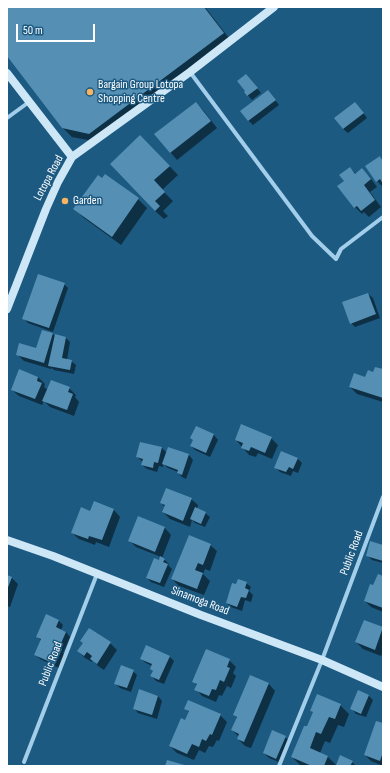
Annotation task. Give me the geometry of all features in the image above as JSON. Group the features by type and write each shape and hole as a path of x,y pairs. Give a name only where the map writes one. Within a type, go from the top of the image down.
{"street":[{"name":"Lotopa Road","path":"7,309 46,209 58,182 72,157 190,72 274,7"},
{"path":"190,72 312,236 336,259 341,249 383,217"},
{"path":"7,73 72,157"},
{"path":"7,118 29,102"},
{"name":"Public Road","path":"279,766 322,660 383,497"},
{"name":"Sinamoga Road","path":"7,540 322,660 383,687"},
{"name":"Public Road","path":"24,762 97,574"}],"building":[{"name":"Bargain Group Lotopa Shopping Centre","path":"7,7 204,7 224,33 89,134 62,128 7,56"},
{"path":"246,74 258,88 247,96 237,81"},
{"path":"268,90 276,100 248,121 240,111"},
{"path":"196,102 211,121 170,153 154,134"},
{"path":"355,102 364,113 343,129 334,118"},
{"path":"140,135 170,166 154,180 165,192 155,201 160,206 155,211 110,164"},
{"path":"380,156 381,159 383,158 383,184 380,179 376,182 365,166"},
{"path":"350,167 355,174 362,168 371,179 364,185 375,200 361,211 357,206 354,208 337,186 344,181 339,175"},
{"path":"105,174 139,198 112,237 73,209 98,175 102,178"},
{"path":"38,274 65,283 49,328 22,319"},
{"path":"368,293 376,314 350,324 342,302"},
{"path":"42,330 53,333 44,363 16,355 19,343 36,348"},
{"path":"55,334 66,337 62,358 72,360 70,370 48,366"},
{"path":"375,367 383,369 383,398 349,387 354,373 365,377 368,370 373,372"},
{"path":"19,369 38,377 37,381 42,383 35,399 11,390"},
{"path":"51,380 70,387 68,392 73,394 67,410 42,401"},
{"path":"241,424 272,437 265,453 251,447 249,451 241,448 243,443 235,440"},
{"path":"196,426 214,434 206,453 190,446 193,440 190,438"},
{"path":"140,442 162,447 158,463 154,462 153,468 141,465 143,459 136,457"},
{"path":"168,447 189,454 182,475 177,473 178,470 162,464"},
{"path":"281,451 298,458 293,469 289,467 286,472 274,468"},
{"path":"166,488 192,498 183,521 162,512 165,505 160,503"},
{"path":"94,501 114,509 102,540 89,536 88,539 71,533 81,507 90,511"},
{"path":"195,507 206,512 201,524 190,519"},
{"path":"138,516 165,527 155,552 128,541"},
{"path":"189,535 211,544 203,565 198,563 195,570 203,573 197,589 171,579"},
{"path":"370,541 383,545 383,561 366,556"},
{"path":"160,556 165,559 163,562 168,564 160,583 146,578 154,558 159,560"},
{"path":"378,574 383,576 383,608 364,601 370,584 373,585"},
{"path":"7,575 12,577 7,590"},
{"path":"238,579 247,582 245,588 249,590 246,598 241,597 237,607 226,603 232,583 236,584"},
{"path":"46,614 59,620 56,627 66,632 59,648 62,649 55,664 34,655 41,639 36,637"},
{"path":"364,620 383,627 375,650 355,642"},
{"path":"89,628 111,642 97,664 90,659 92,656 87,652 84,656 77,651 83,643 80,641"},
{"path":"146,645 170,656 159,680 150,676 153,671 150,669 152,664 140,659"},
{"path":"206,649 230,659 227,667 230,668 224,682 220,680 216,690 212,689 209,696 194,690 197,684 192,682"},
{"path":"121,665 134,670 127,688 114,684"},
{"path":"250,675 269,683 244,742 237,739 239,734 231,730 237,717 233,715"},
{"path":"139,689 158,696 152,715 133,709"},
{"path":"358,690 369,695 361,714 350,709"},
{"path":"317,694 341,704 335,719 329,717 321,734 316,732 310,748 328,756 324,766 312,766 291,757 304,726 307,726 313,712 310,711"},
{"path":"188,700 221,714 212,735 210,734 206,741 202,739 199,747 192,744 187,754 169,746 181,718 185,720 189,711 184,709"},
{"path":"376,721 383,723 383,752 380,761 364,755"},
{"path":"272,730 286,736 276,759 263,753"},
{"path":"340,755 353,761 350,766 336,765"},
{"path":"167,760 188,766 165,766"}],"place":[{"name":"Bargain Group Lotopa Shopping Centre","path":"90,92"},
{"name":"Garden","path":"65,201"}]}
